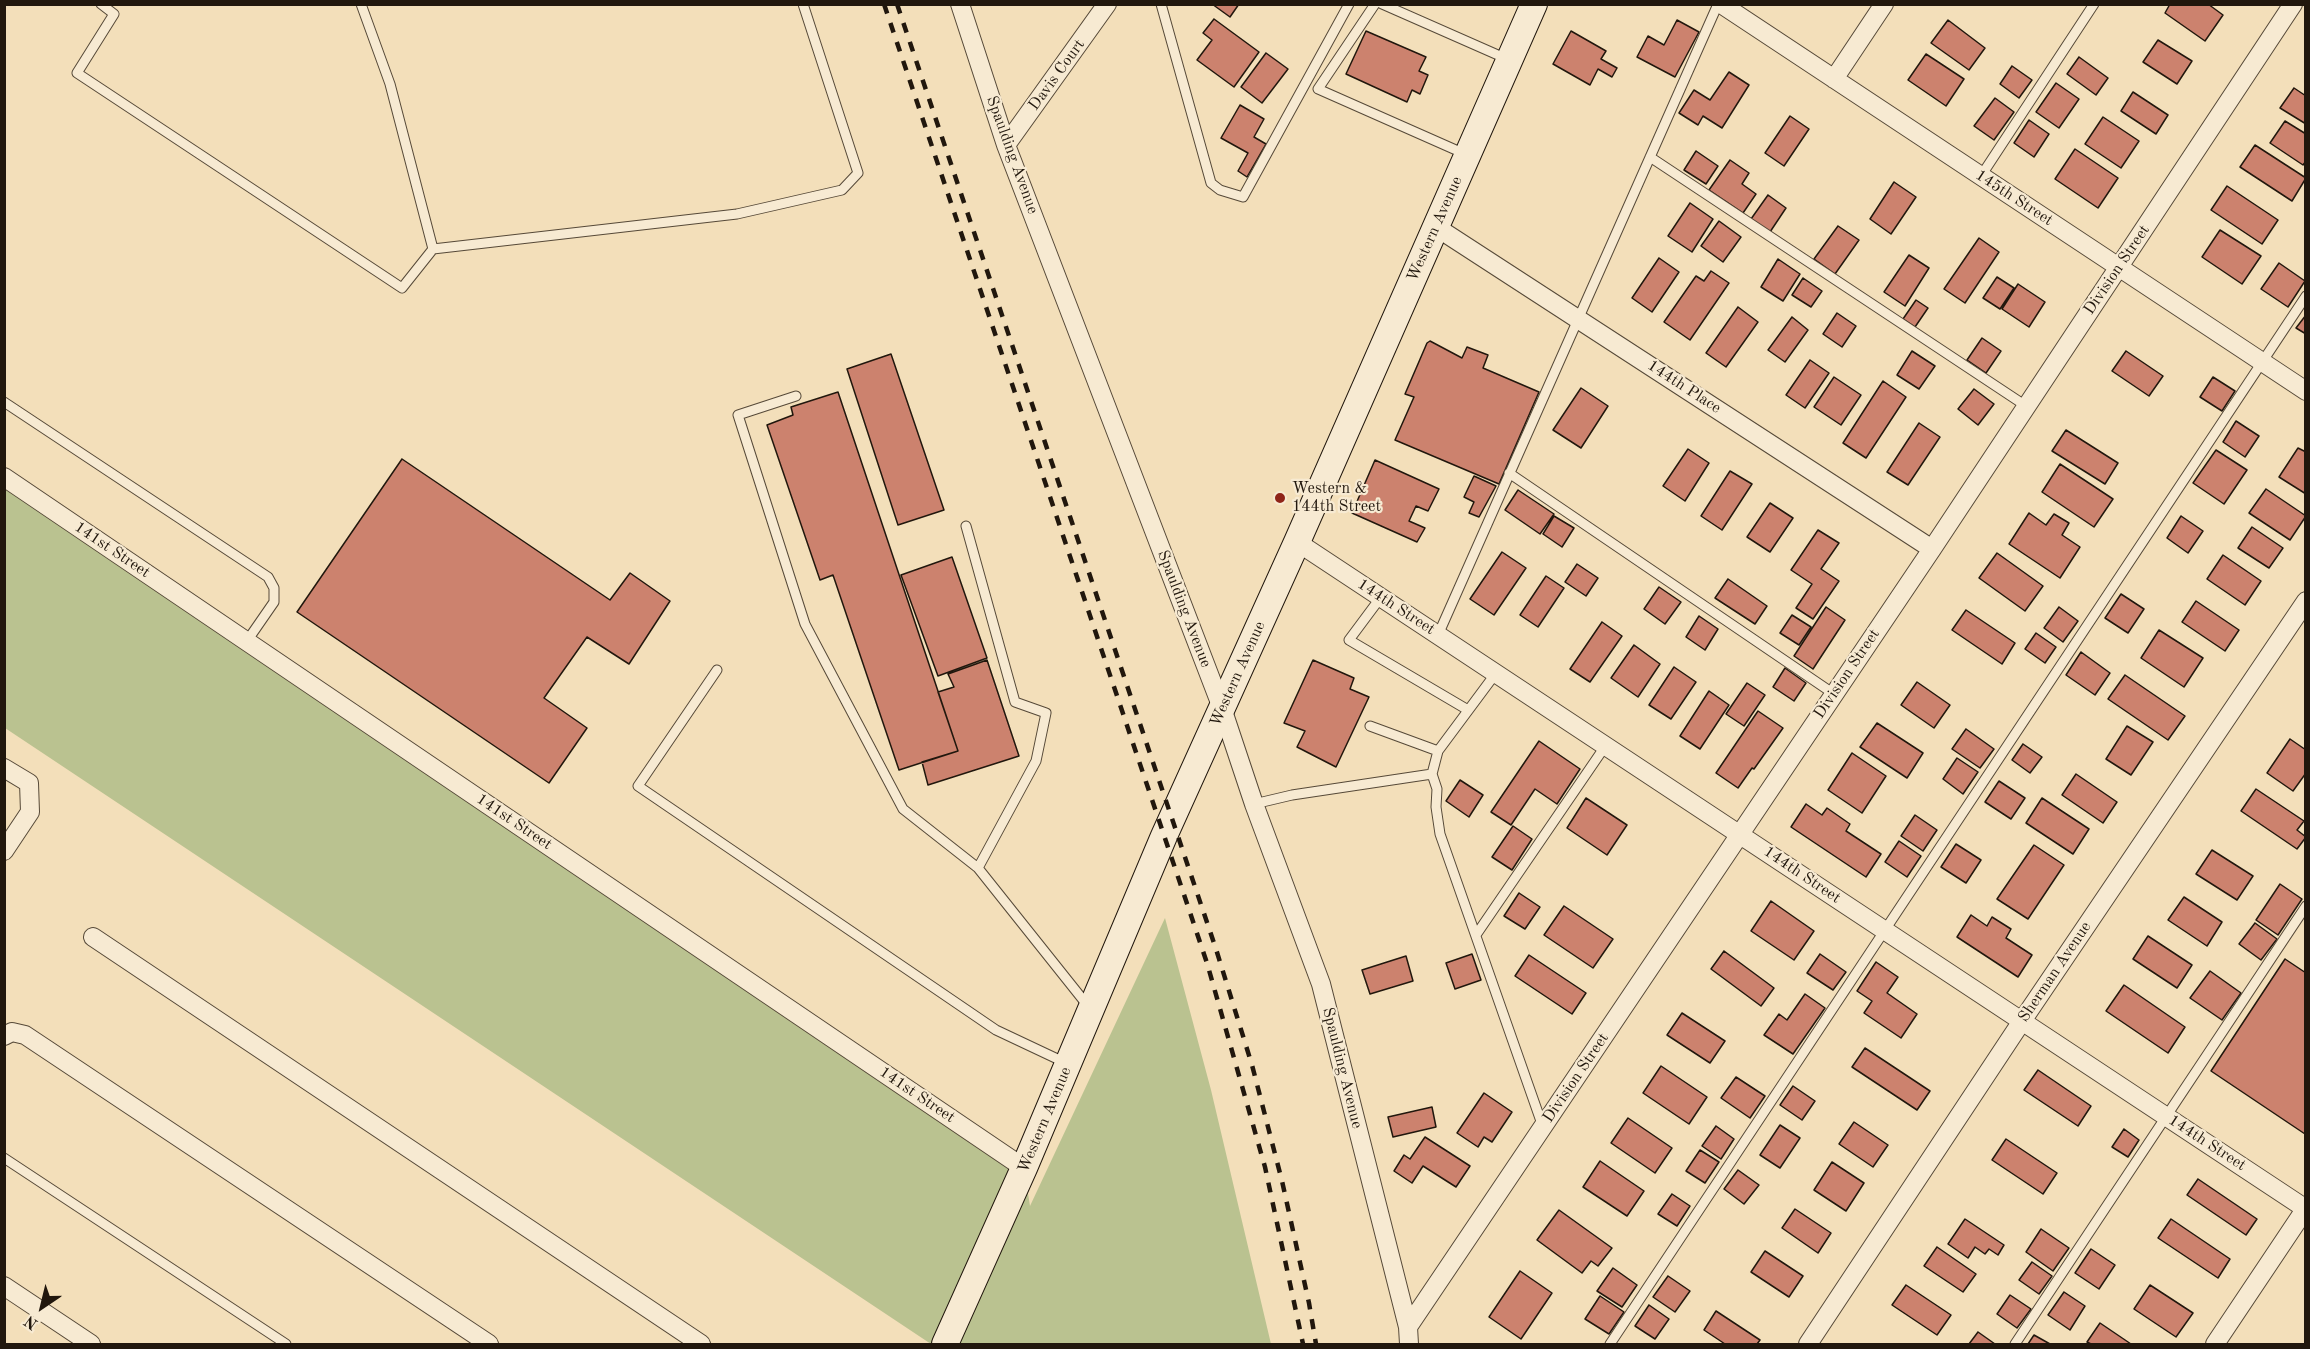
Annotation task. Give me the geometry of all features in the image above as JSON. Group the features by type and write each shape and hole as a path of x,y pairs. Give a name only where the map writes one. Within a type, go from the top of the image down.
{"main road":[{"name":"Western Avenue","path":"945,1344 1024,1168 1164,836 1298,542 1534,4"}],"street":[{"name":"Spaulding Avenue","path":"960,4 1006,145 1222,708 1254,804 1321,984 1408,1336"},
{"name":"Davis Court","path":"1006,145 1107,4"},
{"name":"145th Street","path":"1719,4 2306,391"},
{"path":"1834,79 1884,4"},
{"name":"Division Street","path":"1408,1336 1543,1127 1932,549 2293,4"},
{"name":"144th Place","path":"1436,227 1932,549"},
{"name":"141st Street","path":"4,477 1024,1168"},
{"name":"144th Street","path":"1298,542 2305,1208"},
{"name":"Sherman Avenue","path":"1808,1344 2022,1021 2306,601"},
{"path":"4,768 30,783 30,812 4,850"},
{"path":"93,937 701,1344"},
{"path":"4,1036 12,1032 25,1035 489,1344"},
{"path":"2215,1344 2305,1208"},
{"path":"4,1286 91,1344"}],"lane":[{"path":"101,4 114,14 77,73 402,288 433,249 737,214 842,190 858,173 803,4"},
{"path":"361,4 390,84 433,249"},
{"path":"1161,4 1211,183 1220,190 1243,197 1348,4"},
{"path":"1375,4 1318,89 1467,156"},
{"path":"1382,4 1509,60"},
{"path":"1438,635 1719,4"},
{"path":"1981,176 2094,4"},
{"path":"1650,157 2026,406"},
{"path":"1610,1344 2306,296"},
{"path":"796,396 738,415 804,624 903,809 978,868 1092,1010"},
{"path":"4,402 268,577 274,588 274,602 247,641"},
{"path":"1509,473 1834,694"},
{"path":"966,526 1016,702 1046,713 1036,761 978,868"},
{"path":"1381,597 1349,640 1468,710"},
{"path":"717,670 638,786 996,1030 1068,1064"},
{"path":"1496,673 1438,751 1432,774 1437,789 1436,807 1440,834 1543,1127"},
{"path":"1370,726 1438,751"},
{"path":"1476,935 1606,745"},
{"path":"1254,804 1292,795 1432,774"},
{"path":"2015,1344 2306,906"},
{"path":"4,1158 286,1344"}],"green space":[{"path":"4,477 1024,1168 1030,1206 1165,918 1211,1090 1271,1344 931,1344 5,728"}],"building":[{"path":"1212,4 1239,4 1230,17"},
{"path":"2170,4 2208,4 2223,15 2205,41 2165,13"},
{"path":"1214,19 1259,52 1234,87 1197,60 1212,40 1203,33"},
{"path":"1677,20 1699,32 1675,77 1637,57 1648,36 1664,45"},
{"path":"1948,20 1985,48 1969,70 1931,43"},
{"path":"1366,31 1426,57 1419,71 1428,75 1420,94 1412,90 1407,102 1346,74"},
{"path":"1571,31 1606,51 1601,59 1617,68 1612,77 1598,69 1590,85 1553,64"},
{"path":"2158,40 2192,61 2177,84 2143,62"},
{"path":"1266,53 1288,69 1262,103 1241,87"},
{"path":"1926,54 1964,79 1946,106 1908,80"},
{"path":"2079,57 2108,78 2096,95 2067,74"},
{"path":"2012,66 2032,80 2019,98 2000,84"},
{"path":"1729,72 1749,85 1722,128 1703,116 1698,125 1679,113 1694,90 1710,100"},
{"path":"2056,83 2079,99 2059,128 2036,112"},
{"path":"2294,88 2306,96 2306,124 2280,108"},
{"path":"2133,92 2168,115 2156,134 2121,111"},
{"path":"1995,98 2014,112 1994,140 1974,126"},
{"path":"1240,105 1264,119 1254,137 1266,144 1247,177 1238,171 1248,153 1221,138"},
{"path":"1790,116 1809,129 1784,166 1765,153"},
{"path":"2103,117 2139,141 2121,168 2085,144"},
{"path":"2029,120 2049,134 2034,157 2014,143"},
{"path":"2285,121 2306,134 2306,161 2303,165 2270,143"},
{"path":"2255,145 2306,178 2292,201 2240,167"},
{"path":"2075,149 2118,178 2098,208 2055,179"},
{"path":"1696,151 1718,166 1706,184 1684,170"},
{"path":"1730,160 1749,173 1742,184 1756,194 1743,213 1709,190"},
{"path":"1894,182 1916,197 1891,234 1870,219"},
{"path":"2227,186 2278,220 2262,244 2211,210"},
{"path":"1768,195 1786,208 1770,232 1751,219"},
{"path":"1690,203 1713,219 1692,252 1668,236"},
{"path":"1719,221 1741,237 1723,262 1701,246"},
{"path":"1838,226 1859,240 1835,274 1814,259"},
{"path":"2220,230 2261,256 2242,284 2202,257"},
{"path":"1979,238 1999,252 1965,303 1944,289"},
{"path":"1909,255 1929,268 1905,306 1884,292"},
{"path":"1659,258 1679,272 1652,312 1632,298"},
{"path":"1778,259 1800,274 1783,301 1761,287"},
{"path":"2279,263 2305,281 2288,307 2261,289"},
{"path":"1711,271 1729,283 1690,340 1664,322 1696,276 1704,281"},
{"path":"1997,277 2014,288 2000,309 1983,298"},
{"path":"1803,278 1822,291 1811,307 1792,295"},
{"path":"2018,284 2045,302 2029,327 2002,309"},
{"path":"1916,300 1928,308 1915,327 1903,319"},
{"path":"1738,307 1758,322 1726,367 1706,353"},
{"path":"1837,313 1856,326 1842,347 1823,334"},
{"path":"2306,315 2306,334 2296,328"},
{"path":"1792,317 1808,330 1785,362 1768,350"},
{"path":"1982,338 2001,351 1986,373 1967,360"},
{"path":"1430,341 1462,358 1467,347 1488,355 1483,368 1539,392 1499,484 1395,440 1414,397 1405,394 1427,343"},
{"path":"1912,351 1935,366 1919,389 1897,375"},
{"path":"2126,351 2163,376 2149,396 2112,371"},
{"path":"891,354 944,510 898,525 847,369"},
{"path":"1810,360 1829,373 1805,408 1786,395"},
{"path":"1834,377 1861,395 1841,425 1814,407"},
{"path":"2213,377 2235,391 2222,411 2200,397"},
{"path":"1883,381 1906,397 1866,458 1843,443"},
{"path":"1581,388 1608,406 1581,448 1553,430"},
{"path":"1974,389 1994,404 1978,425 1958,409"},
{"path":"838,392 958,751 899,770 833,575 820,580 767,425 793,415 791,407"},
{"path":"2236,421 2259,436 2245,457 2223,442"},
{"path":"1919,423 1940,437 1908,485 1887,472"},
{"path":"2066,430 2118,463 2105,484 2052,451"},
{"path":"2298,448 2306,452 2306,494 2279,477"},
{"path":"1688,449 1709,463 1685,501 1663,486"},
{"path":"2216,450 2247,470 2224,504 2193,483"},
{"path":"402,459 610,600 630,573 670,601 629,664 587,637 544,698 587,728 549,783 297,612"},
{"path":"1375,460 1439,489 1428,511 1416,506 1409,521 1425,528 1417,542 1352,513"},
{"path":"2060,464 2113,499 2094,527 2042,492"},
{"path":"1730,471 1752,484 1722,530 1701,516"},
{"path":"1474,476 1496,486 1479,517 1469,513 1474,502 1464,497"},
{"path":"2266,489 2306,516 2290,540 2249,513"},
{"path":"1518,490 1554,514 1540,534 1505,510"},
{"path":"1770,503 1793,518 1770,552 1747,537"},
{"path":"2029,513 2046,525 2054,514 2069,523 2062,535 2080,547 2060,578 2009,544"},
{"path":"1554,516 1574,528 1562,547 1543,534"},
{"path":"2181,516 2203,531 2188,553 2167,538"},
{"path":"2252,527 2283,548 2269,568 2238,548"},
{"path":"1818,530 1839,543 1821,569 1839,581 1813,619 1796,608 1812,584 1791,570"},
{"path":"1502,552 1526,568 1494,615 1470,599"},
{"path":"1997,553 2043,586 2025,611 1979,578"},
{"path":"2223,555 2261,581 2245,605 2207,579"},
{"path":"952,557 987,658 938,676 901,575"},
{"path":"1577,564 1598,578 1586,596 1565,582"},
{"path":"1546,576 1564,588 1538,627 1520,615"},
{"path":"1728,579 1767,606 1755,624 1715,598"},
{"path":"1659,587 1681,602 1665,624 1644,609"},
{"path":"2121,594 2144,609 2128,633 2105,618"},
{"path":"2196,601 2239,630 2225,651 2182,622"},
{"path":"1826,607 1845,620 1813,669 1794,656"},
{"path":"2059,607 2078,621 2063,642 2044,628"},
{"path":"1966,610 2015,643 2002,664 1952,630"},
{"path":"1792,615 1811,627 1799,645 1780,633"},
{"path":"1699,616 1718,629 1705,650 1686,637"},
{"path":"1602,622 1622,636 1590,682 1570,669"},
{"path":"2159,630 2203,658 2184,687 2141,658"},
{"path":"2036,633 2056,647 2045,663 2025,649"},
{"path":"1634,645 1660,664 1638,697 1611,678"},
{"path":"2081,652 2110,673 2095,695 2066,675"},
{"path":"987,660 1019,756 928,785 922,762 958,751 938,692 954,687 948,674"},
{"path":"1313,660 1354,678 1350,689 1369,697 1336,767 1297,747 1305,731 1284,723"},
{"path":"1674,667 1696,682 1671,719 1649,705"},
{"path":"1785,668 1806,683 1794,701 1773,687"},
{"path":"2125,675 2185,716 2168,740 2108,699"},
{"path":"1917,682 1950,705 1934,728 1901,705"},
{"path":"1747,683 1765,695 1744,726 1726,714"},
{"path":"1709,691 1729,705 1700,749 1680,736"},
{"path":"1758,711 1783,728 1738,788 1716,773"},
{"path":"1877,723 1923,753 1907,778 1860,747"},
{"path":"2127,726 2153,742 2131,775 2106,759"},
{"path":"1966,729 1994,749 1980,768 1952,749"},
{"path":"2290,739 2306,750 2306,773 2293,791 2267,773"},
{"path":"1539,741 1580,769 1557,804 1535,789 1511,825 1491,812"},
{"path":"2023,744 2042,757 2030,773 2012,760"},
{"path":"1852,753 1886,776 1862,813 1828,790"},
{"path":"1957,758 1978,772 1963,794 1943,779"},
{"path":"2076,774 2117,802 2103,823 2062,795"},
{"path":"1460,780 1483,795 1469,817 1446,801"},
{"path":"1999,781 2025,798 2011,819 1985,802"},
{"path":"2256,789 2304,821 2297,830 2306,837 2297,849 2241,811"},
{"path":"1586,798 1627,825 1607,855 1567,828"},
{"path":"2042,798 2089,829 2073,854 2026,823"},
{"path":"1806,804 1822,815 1827,808 1850,824 1846,831 1881,854 1866,877 1791,827"},
{"path":"1915,815 1937,830 1923,851 1901,836"},
{"path":"1513,826 1532,839 1512,870 1492,857"},
{"path":"1899,841 1921,856 1907,877 1885,862"},
{"path":"1956,844 1981,860 1966,883 1941,867"},
{"path":"2034,845 2064,865 2028,919 1997,899"},
{"path":"2212,850 2253,876 2237,900 2196,874"},
{"path":"2280,884 2302,899 2278,935 2256,920"},
{"path":"1519,893 1540,907 1525,929 1504,916"},
{"path":"2184,897 2222,922 2207,946 2168,920"},
{"path":"1771,901 1814,931 1794,960 1751,931"},
{"path":"1564,906 1613,939 1593,968 1544,935"},
{"path":"1971,915 1987,926 1992,917 2011,929 2006,938 2032,955 2018,977 1957,937"},
{"path":"2255,923 2277,939 2261,960 2239,944"},
{"path":"2148,936 2192,965 2177,988 2133,959"},
{"path":"1724,951 1774,988 1761,1006 1711,969"},
{"path":"1472,954 1481,980 1455,989 1446,963"},
{"path":"1820,954 1846,972 1833,990 1807,973"},
{"path":"1529,955 1586,993 1572,1014 1515,976"},
{"path":"1406,956 1413,981 1370,994 1362,970"},
{"path":"2285,959 2306,973 2305,1134 2211,1071"},
{"path":"1876,962 1898,977 1887,993 1917,1014 1901,1038 1864,1013 1872,1001 1857,991"},
{"path":"2210,971 2241,993 2222,1020 2190,998"},
{"path":"2124,985 2185,1027 2168,1053 2106,1011"},
{"path":"1805,994 1825,1008 1793,1054 1764,1035 1779,1014 1787,1020"},
{"path":"1682,1013 1725,1041 1710,1063 1667,1035"},
{"path":"1865,1048 1930,1091 1917,1110 1852,1067"},
{"path":"1661,1066 1707,1097 1689,1124 1643,1093"},
{"path":"2038,1070 2091,1106 2078,1126 2024,1090"},
{"path":"1736,1077 1765,1096 1750,1118 1721,1098"},
{"path":"1793,1086 1815,1101 1802,1120 1780,1105"},
{"path":"1484,1093 1512,1112 1492,1142 1484,1137 1478,1147 1457,1133"},
{"path":"1432,1107 1436,1127 1393,1137 1388,1117"},
{"path":"1628,1118 1672,1148 1655,1173 1611,1143"},
{"path":"1854,1122 1888,1145 1873,1167 1839,1144"},
{"path":"1780,1125 1800,1138 1780,1168 1760,1155"},
{"path":"1716,1126 1734,1139 1721,1159 1702,1146"},
{"path":"2124,1129 2139,1140 2128,1157 2112,1147"},
{"path":"1425,1137 1470,1166 1456,1187 1423,1166 1412,1183 1394,1171 1404,1155 1410,1159"},
{"path":"2006,1139 2057,1173 2043,1194 1992,1160"},
{"path":"1700,1150 1719,1162 1705,1183 1686,1171"},
{"path":"1600,1161 1644,1191 1627,1216 1583,1187"},
{"path":"1832,1162 1864,1183 1846,1211 1814,1190"},
{"path":"1738,1170 1759,1185 1744,1204 1724,1189"},
{"path":"2198,1179 2257,1219 2246,1235 2187,1195"},
{"path":"1672,1194 1690,1206 1677,1226 1658,1214"},
{"path":"1795,1209 1831,1233 1818,1253 1782,1228"},
{"path":"1559,1210 1612,1248 1598,1266 1591,1261 1582,1273 1537,1240"},
{"path":"1965,1219 2004,1245 1998,1255 1989,1249 1985,1254 1975,1247 1968,1258 1948,1244"},
{"path":"2171,1219 2230,1259 2218,1278 2158,1238"},
{"path":"2041,1229 2069,1248 2053,1271 2026,1252"},
{"path":"1937,1247 1976,1274 1963,1292 1924,1266"},
{"path":"2091,1249 2115,1265 2099,1289 2075,1273"},
{"path":"1765,1251 1803,1276 1789,1297 1751,1272"},
{"path":"2032,1262 2052,1276 2039,1294 2019,1280"},
{"path":"1613,1268 1637,1285 1622,1307 1597,1291"},
{"path":"1520,1271 1552,1293 1521,1339 1489,1317"},
{"path":"1668,1276 1690,1291 1675,1312 1653,1297"},
{"path":"1906,1285 1951,1315 1937,1335 1892,1305"},
{"path":"2150,1285 2193,1313 2176,1337 2134,1309"},
{"path":"2064,1292 2085,1306 2070,1330 2048,1315"},
{"path":"2010,1295 2031,1309 2017,1328 1997,1314"},
{"path":"1600,1296 1624,1312 1609,1334 1585,1319"},
{"path":"1649,1305 1669,1319 1655,1339 1635,1326"},
{"path":"1716,1311 1760,1340 1757,1344 1725,1344 1704,1330"},
{"path":"2100,1323 2131,1344 2091,1344 2087,1342"},
{"path":"1978,1332 1995,1344 1969,1344"},
{"path":"2034,1335 2050,1344 2028,1344"}],"railway":[{"path":"884,4 1207,963 1265,1167 1303,1344"},
{"path":"897,4 1216,949 1252,1065 1282,1181 1316,1344"}],"place":[{"name":"Western & 144th Street","path":"1280,498"}]}
